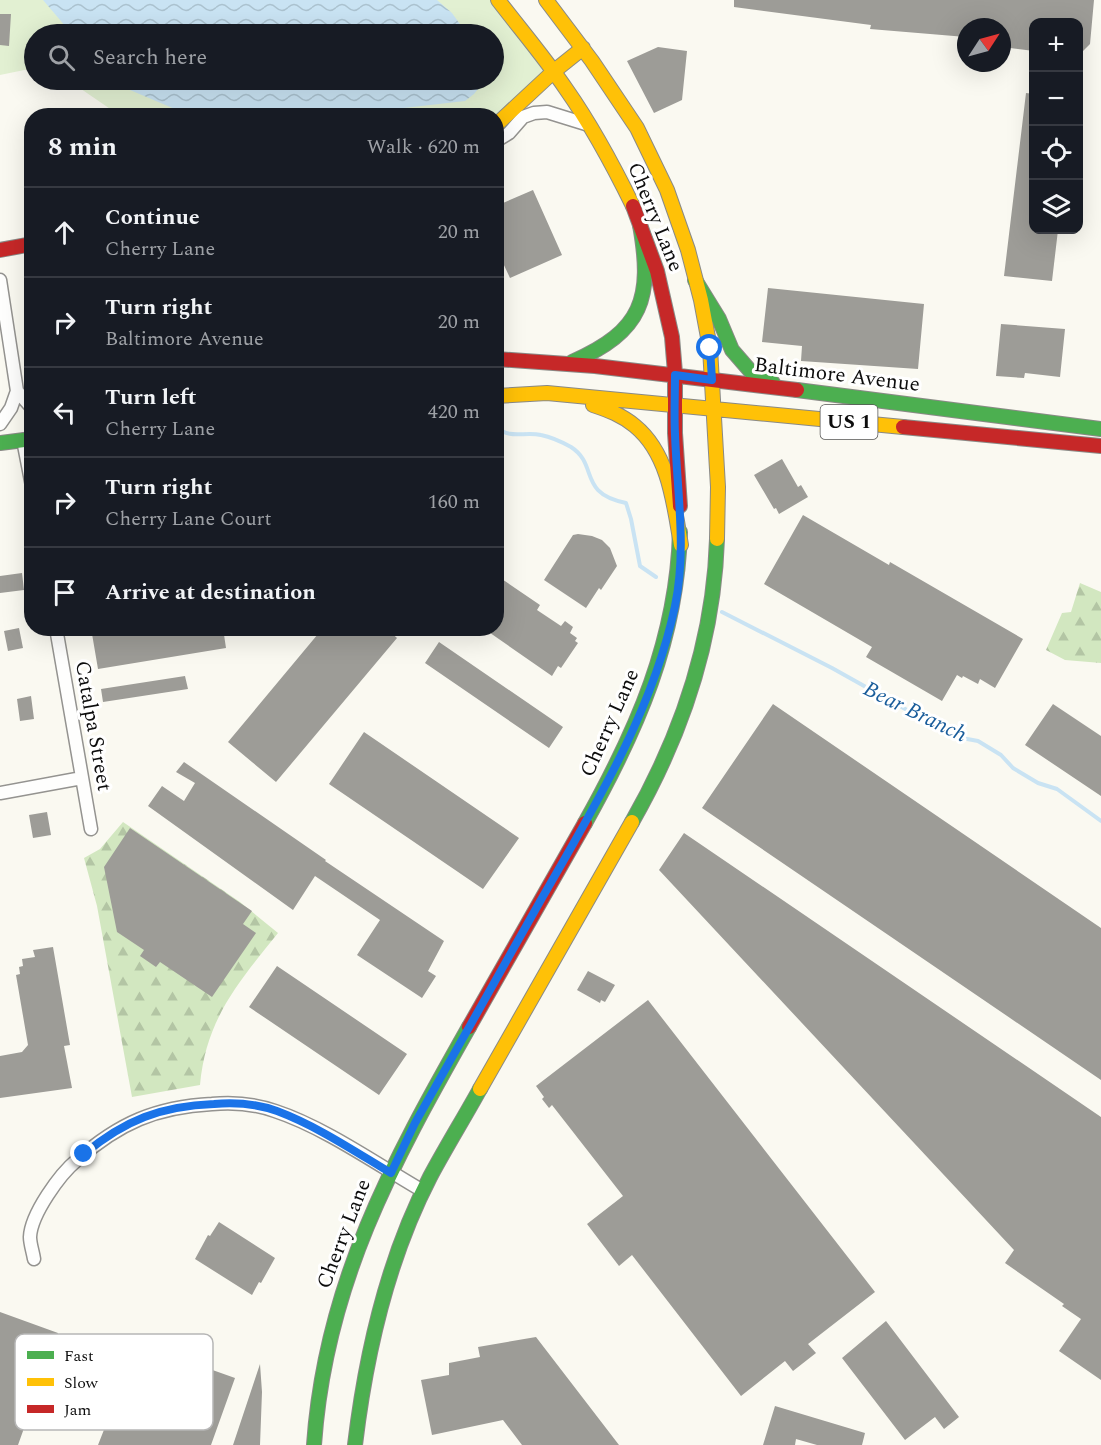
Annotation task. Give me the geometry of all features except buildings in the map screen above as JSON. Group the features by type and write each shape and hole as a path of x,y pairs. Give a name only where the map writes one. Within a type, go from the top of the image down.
{"main road":[{"name":"Cherry Lane","path":"314,1445 325,1359 341,1297 364,1231 415,1123 610,778 643,705 665,646 675,605 680,567 672,337 662,286 650,248 625,191 589,125 553,72 498,0"},
{"name":"Cherry Lane","path":"355,1445 363,1376 377,1315 402,1239 423,1191 651,789 684,713 702,648 716,570 718,487 710,348 688,249 650,153 626,110 546,0"},
{"path":"504,118 553,72 583,48"},
{"path":"567,364 609,344 635,316 645,292 646,261 640,225"},
{"path":"0,250 24,246"},
{"path":"695,280 719,319 732,350 752,373 790,390"},
{"name":"Baltimore Avenue","path":"504,360 675,375 1101,429"},
{"path":"547,393 614,412 645,434 662,463 673,500 681,544"},
{"name":"Baltimore Avenue","path":"504,396 547,393 1101,446"},
{"path":"0,443 24,439"}],"street":[{"path":"504,136 523,117 534,113 547,112 589,125"},
{"path":"0,280 17,391 0,424"},
{"path":"17,391 24,399"},
{"name":"Catalpa Street","path":"57,636 91,830"},
{"path":"0,793 82,778"},
{"path":"34,1259 30,1236 36,1217 56,1183 66,1171 114,1131 136,1119 164,1109 185,1105 225,1103 262,1107 312,1126 423,1191"}],"green space":[{"path":"0,0 501,0 553,72 504,110 504,108 109,108 83,90 504,90 504,24 24,24 24,70 0,75"},
{"path":"1080,583 1101,592 1101,663 1065,660 1046,650 1062,613 1071,612"},
{"path":"123,822 240,902 278,933 226,1003 209,1040 200,1085 132,1097 97,906 84,858 100,849"}],"water":[{"path":"43,0 437,0 452,13 460,24 63,24"},
{"path":"130,90 477,90 465,101 404,108 172,108"}],"waterway":[{"name":"Bear Branch","path":"504,432 549,437 571,447 579,454 585,462 594,486 601,493 626,503 640,566 656,577"},
{"name":"Bear Branch","path":"722,612 832,668 932,724 962,738 978,741 1001,755 1013,768 1038,783 1057,789 1101,821"}],"traffic: fast":[{"path":"572,362 614,338 628,324 637,309 643,292 645,273 640,225"},
{"path":"695,280 719,319 732,350 752,373 773,383"},
{"path":"797,390 1101,429"},
{"path":"0,443 24,440"},
{"path":"585,823 621,753 651,683 671,610 680,532"},
{"path":"632,822 666,756 692,686 709,613 717,539"},
{"path":"314,1445 321,1387 332,1331 348,1278 389,1177 469,1027"},
{"path":"355,1445 365,1376 390,1274 430,1177 480,1089"}],"traffic: slow":[{"path":"498,0 576,103 602,146 633,206"},
{"path":"546,0 592,61 637,128 667,190 688,250 710,348 718,487 717,539"},
{"path":"504,118 553,72 583,48"},
{"path":"504,396 547,393 903,427"},
{"path":"593,405 615,413 630,422 646,437 656,451 668,481 681,545"},
{"path":"480,1089 632,822"}],"traffic: jam":[{"path":"633,206 657,271 672,337 680,506"},
{"path":"0,250 24,246"},
{"path":"504,360 595,366 797,390"},
{"path":"903,427 1101,446"},
{"path":"469,1027 585,823"}],"route":[{"path":"84,1154 114,1131 136,1119 164,1109 185,1105 231,1103 277,1111 312,1126 391,1173 415,1123 610,778 643,705 665,646 675,605 680,567 680,492 675,434 675,375 712,380 710,348"}]}
